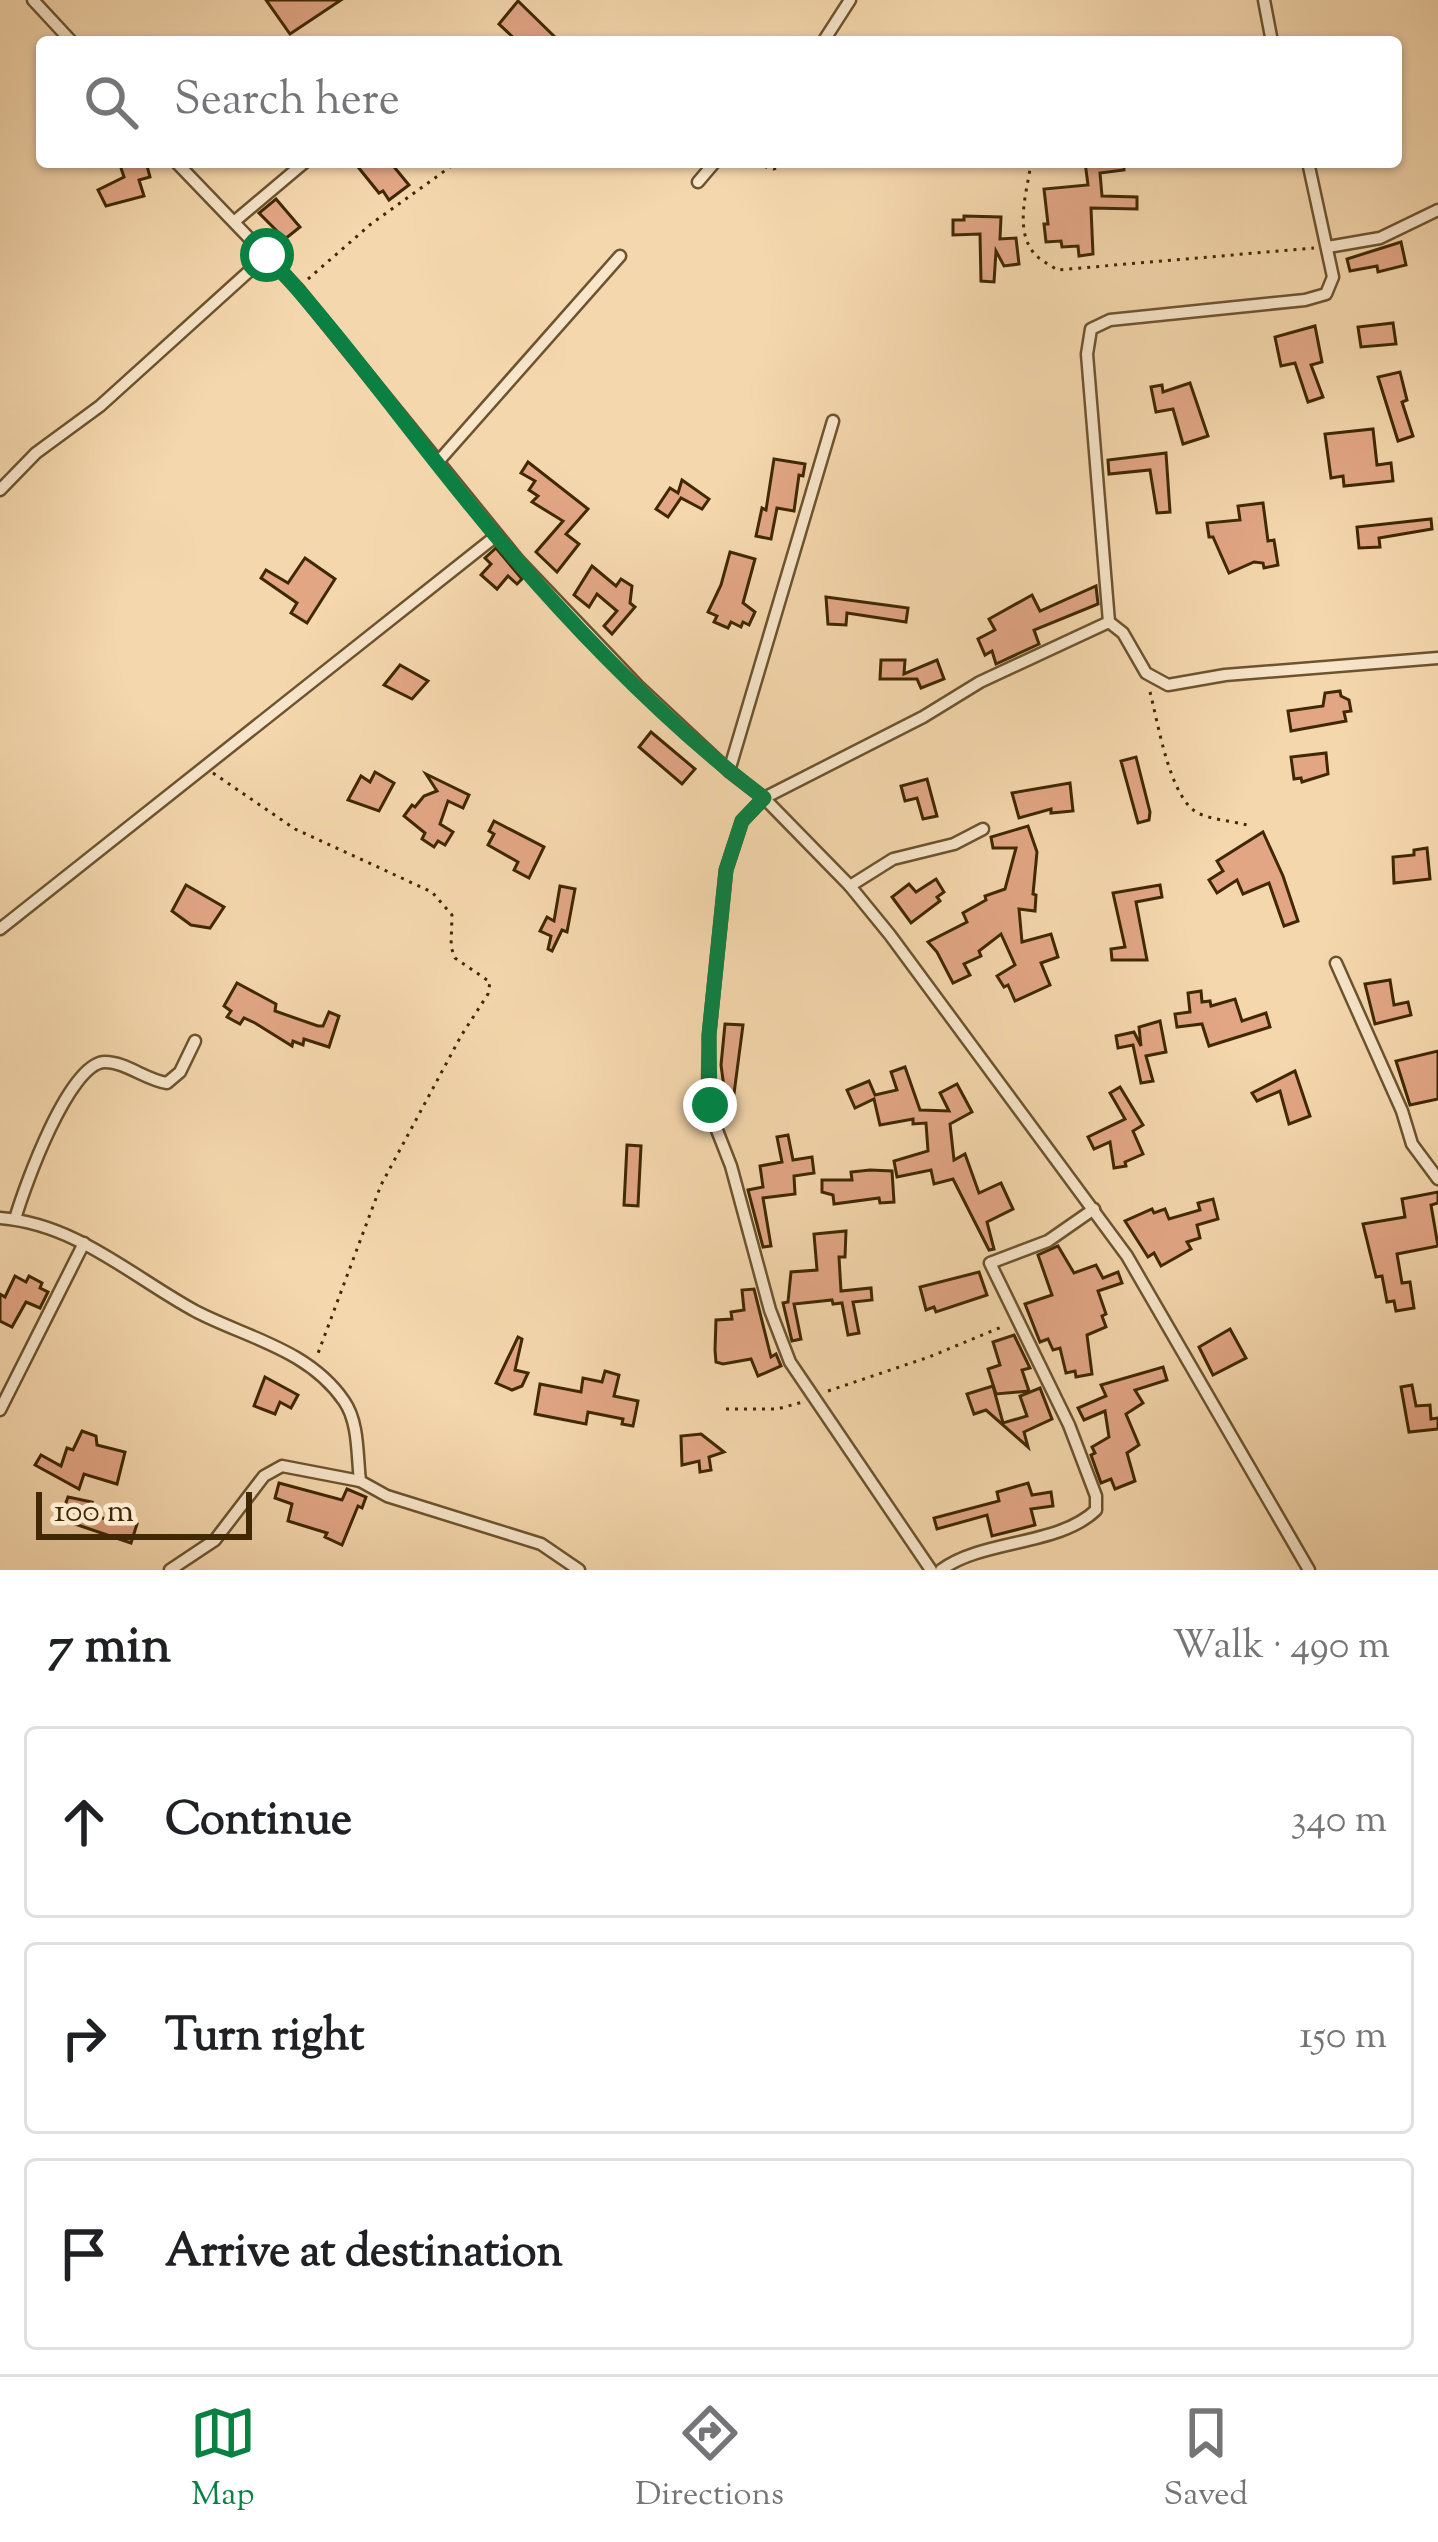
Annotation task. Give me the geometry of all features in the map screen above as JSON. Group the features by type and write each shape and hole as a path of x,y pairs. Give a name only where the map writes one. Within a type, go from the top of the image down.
{"street":[{"path":"57,0 38,5 66,36"},
{"path":"828,36 850,0"},
{"path":"1264,0 1271,36"},
{"path":"182,168 298,289 496,536 602,651 729,772 764,798 850,886 958,1022 1127,1256 1309,1570"},
{"path":"236,221 298,168"},
{"path":"698,182 710,168"},
{"path":"1309,168 1332,284 1321,297 1110,320 1091,329 1087,354 1109,622 1123,633 1146,673 1160,683 1177,685 1226,675 1438,658"},
{"path":"1328,247 1380,238 1438,210"},
{"path":"0,490 36,453 100,406 267,255"},
{"path":"437,463 620,256"},
{"path":"729,772 833,421"},
{"path":"0,928 496,536"},
{"path":"932,1570 811,1396 774,1325 708,1094 709,1035 726,870 742,821 764,798 923,717 980,682 1109,622"},
{"path":"850,886 893,859 954,844 983,829"},
{"path":"1336,963 1412,1144 1438,1179"},
{"path":"15,1220 61,1109 84,1071 98,1063 111,1063 167,1083 180,1072 195,1041"},
{"path":"941,1570 968,1556 1078,1523 1096,1510 1096,1496 1069,1425 990,1263 1048,1241 1094,1209"},
{"path":"0,1219 85,1243 184,1305 262,1338 312,1369 349,1408 360,1481"},
{"path":"0,1410 85,1243"},
{"path":"170,1570 215,1540 264,1476 276,1468 291,1467 360,1481 387,1496 541,1544 579,1570"}],"path":[{"path":"298,289 371,224 449,168"},
{"path":"1030,168 1023,201 1026,239 1038,258 1058,270 1328,247"},
{"path":"1146,673 1173,777 1186,804 1198,814 1246,825"},
{"path":"206,769 295,829 432,892 452,915 455,958 490,982 488,994 460,1036 381,1185 312,1369"},
{"path":"726,1409 797,1405 1017,1321"}],"building":[{"path":"266,0 341,0 290,34"},
{"path":"518,1 554,36 512,36 499,24"},
{"path":"121,168 148,168 150,177 139,180 144,196 106,206 98,190 124,177"},
{"path":"359,168 395,168 409,185 389,200 383,191 379,193"},
{"path":"1086,168 1124,168 1100,173 1102,196 1137,197 1137,209 1091,208 1093,254 1079,256 1078,246 1046,242 1044,189 1088,185"},
{"path":"276,199 300,227 285,239 259,213"},
{"path":"964,216 1001,217 1000,239 1016,238 1019,264 1004,266 996,251 994,282 981,281 980,234 953,235 953,220 964,220"},
{"path":"1401,242 1406,265 1378,272 1377,266 1350,271 1347,259"},
{"path":"1393,323 1396,344 1361,347 1358,327"},
{"path":"1315,326 1322,362 1311,365 1323,397 1308,402 1295,363 1281,366 1275,337"},
{"path":"1400,372 1407,400 1402,402 1413,436 1398,441 1378,377"},
{"path":"1190,383 1208,436 1183,444 1173,409 1156,412 1151,387 1162,385 1163,392"},
{"path":"1373,429 1377,465 1391,463 1393,481 1344,486 1343,476 1331,478 1325,434"},
{"path":"1166,453 1170,512 1157,513 1150,470 1109,474 1108,460"},
{"path":"774,459 805,464 794,511 777,508 771,539 756,536 762,508 766,510"},
{"path":"528,462 588,509 566,534 579,544 557,572 536,552 563,521 532,502 538,496 529,490 535,481 521,473"},
{"path":"682,480 709,499 702,509 681,498 668,517 656,509 670,488 678,493"},
{"path":"1263,503 1268,541 1274,540 1278,565 1264,568 1263,563 1254,562 1229,573 1209,537 1207,523 1240,520 1238,506"},
{"path":"1431,519 1432,529 1379,538 1380,547 1359,548 1357,527"},
{"path":"496,548 522,579 517,584 508,576 497,589 481,575 491,564 485,558"},
{"path":"730,552 755,559 743,603 755,612 749,625 731,622 728,628 714,622 717,616 708,612"},
{"path":"305,558 335,579 307,623 291,613 297,603 261,578 266,570 288,583"},
{"path":"592,566 616,586 621,579 632,586 630,603 635,607 612,634 604,626 617,611 597,594 589,607 574,595"},
{"path":"1096,586 1098,604 1034,630 1039,644 996,664 992,651 985,655 978,639 995,630 989,619 1032,595 1040,611"},
{"path":"826,597 908,608 906,622 847,613 846,625 828,624"},
{"path":"881,660 905,660 904,674 937,660 944,679 921,688 917,679 880,679"},
{"path":"400,665 428,681 412,699 384,685"},
{"path":"1340,691 1349,700 1346,721 1291,731 1288,711 1323,706 1325,693"},
{"path":"651,732 695,769 682,784 639,747"},
{"path":"1326,753 1328,774 1302,782 1294,779 1291,757"},
{"path":"1136,757 1150,812 1149,820 1138,823 1121,761"},
{"path":"375,772 394,783 379,811 348,800 361,776 370,782"},
{"path":"426,774 469,795 463,808 448,801 440,824 453,832 445,845 438,841 434,847 422,839 425,833 404,816 412,805 437,791"},
{"path":"927,779 937,816 923,819 917,798 905,801 901,786"},
{"path":"1070,783 1073,811 1051,813 1051,809 1019,818 1012,793"},
{"path":"494,821 544,847 529,878 514,870 518,862 488,845"},
{"path":"1028,826 1037,852 1036,895 1035,911 1019,909 1022,942 1051,934 1058,957 1041,963 1050,985 1015,1001 1008,985 1004,987 997,976 1015,965 1001,934 979,951 981,956 964,964 970,975 953,983 928,942 967,922 963,913 986,900 985,896 1005,889 1016,848 993,848 991,837"},
{"path":"1263,832 1298,921 1284,926 1269,883 1243,894 1237,880 1217,893 1209,880 1223,871 1217,861"},
{"path":"1427,848 1430,879 1394,883 1393,857"},
{"path":"936,879 944,892 937,897 940,901 911,923 892,897 909,884 916,892"},
{"path":"186,885 224,907 210,928 191,925 172,911"},
{"path":"1160,885 1162,897 1136,902 1147,960 1112,960 1111,949 1125,947 1113,893"},
{"path":"560,886 575,889 567,932 562,930 552,951 548,949 551,936 540,931 547,917 554,921"},
{"path":"1390,980 1394,1005 1408,1002 1411,1015 1375,1024 1365,984"},
{"path":"237,983 276,1004 275,1011 318,1026 323,1026 329,1012 339,1016 329,1047 304,1039 303,1045 293,1041 292,1046 244,1018 240,1024 227,1017 231,1011 224,1006"},
{"path":"1201,991 1202,1002 1210,1001 1211,1006 1235,999 1242,1021 1266,1013 1270,1027 1209,1046 1202,1024 1177,1027 1175,1014 1190,1012 1188,993"},
{"path":"1160,1021 1166,1052 1146,1056 1153,1081 1141,1083 1133,1045 1118,1048 1116,1036 1134,1032 1141,1046 1139,1027"},
{"path":"725,1024 743,1025 732,1109 727,1110 721,1065"},
{"path":"1438,1051 1438,1099 1410,1105 1396,1061"},
{"path":"905,1067 920,1110 949,1111 940,1093 957,1084 972,1112 950,1124 954,1160 965,1154 979,1193 1001,1183 1013,1209 987,1222 994,1249 989,1250 953,1179 934,1184 931,1170 897,1177 894,1161 928,1151 926,1123 913,1124 913,1119 880,1125 874,1099 855,1108 847,1090 869,1081 875,1095 897,1090 891,1072"},
{"path":"1295,1071 1310,1116 1289,1124 1280,1091 1257,1101 1252,1093"},
{"path":"1120,1087 1143,1125 1133,1131 1143,1154 1114,1168 1110,1142 1094,1149 1088,1137 1125,1119 1110,1093"},
{"path":"788,1135 793,1160 812,1157 814,1173 794,1176 795,1194 763,1198 771,1246 763,1247 748,1190 763,1187 760,1166 782,1162 777,1137"},
{"path":"627,1145 641,1146 638,1206 624,1205"},
{"path":"892,1171 894,1202 880,1203 879,1198 834,1204 833,1195 822,1192 822,1180 852,1180 851,1172"},
{"path":"1438,1192 1438,1203 1431,1205 1438,1246 1397,1254 1402,1283 1410,1282 1414,1308 1396,1311 1394,1301 1387,1302 1382,1276 1376,1277 1363,1224 1405,1217 1402,1199"},
{"path":"1213,1199 1218,1219 1197,1225 1200,1238 1187,1242 1191,1249 1161,1266 1154,1253 1148,1257 1125,1221 1152,1209 1154,1213 1165,1209 1169,1219 1200,1210 1198,1203"},
{"path":"846,1231 845,1257 839,1257 841,1291 871,1288 872,1300 853,1302 859,1333 848,1335 842,1303 794,1304 801,1339 792,1341 783,1303 788,1302 791,1272 817,1270 814,1234"},
{"path":"1058,1246 1074,1273 1096,1265 1103,1278 1118,1272 1122,1283 1098,1291 1106,1327 1087,1335 1092,1374 1076,1377 1075,1371 1066,1373 1060,1348 1053,1350 1048,1339 1040,1342 1025,1304 1052,1295 1038,1255"},
{"path":"979,1272 987,1295 936,1312 934,1307 926,1310 920,1287"},
{"path":"15,1276 26,1282 29,1276 48,1292 40,1308 26,1302 12,1327 0,1321 0,1294 5,1297"},
{"path":"754,1289 771,1357 776,1354 781,1366 758,1376 751,1359 723,1364 716,1362 715,1350 716,1320 732,1319 731,1312 744,1310 742,1290"},
{"path":"1230,1329 1246,1358 1213,1375 1199,1347"},
{"path":"1014,1335 1030,1368 1022,1370 1029,1391 996,1394 988,1369 1000,1365 993,1342"},
{"path":"518,1337 522,1339 515,1370 528,1373 522,1386 512,1390 496,1383"},
{"path":"1163,1367 1167,1380 1135,1390 1143,1403 1126,1414 1139,1445 1127,1453 1135,1481 1115,1489 1111,1479 1101,1483 1091,1455 1095,1453 1092,1447 1109,1437 1105,1411 1084,1420 1078,1408 1106,1396 1101,1385"},
{"path":"605,1371 619,1375 614,1396 638,1401 633,1426 622,1424 623,1419 588,1412 586,1424 535,1414 540,1384 581,1392 583,1378 602,1382"},
{"path":"265,1377 298,1395 291,1408 280,1402 275,1414 254,1406"},
{"path":"1412,1385 1416,1406 1430,1405 1438,1429 1409,1432 1401,1387"},
{"path":"993,1386 1003,1423 1027,1416 1020,1396 1040,1388 1052,1419 1024,1432 1028,1447 986,1410 974,1414 967,1394"},
{"path":"82,1431 96,1436 97,1445 125,1452 117,1484 84,1474 79,1489 35,1465 41,1455 61,1466 67,1448 73,1450"},
{"path":"701,1434 724,1452 709,1457 711,1470 700,1472 699,1461 682,1465 681,1436"},
{"path":"279,1483 342,1500 347,1489 366,1497 342,1545 325,1537 327,1533 288,1521 292,1504 275,1498"},
{"path":"1028,1483 1032,1495 1051,1492 1053,1506 1031,1509 1035,1525 992,1536 987,1515 937,1529 934,1518 999,1501 997,1492"},
{"path":"68,1497 92,1502 88,1512 112,1522 114,1516 137,1524 131,1543 60,1519"}],"route":[{"path":"267,255 518,560 638,686 729,772 764,798 742,821 726,870 709,1035 710,1105"}]}
